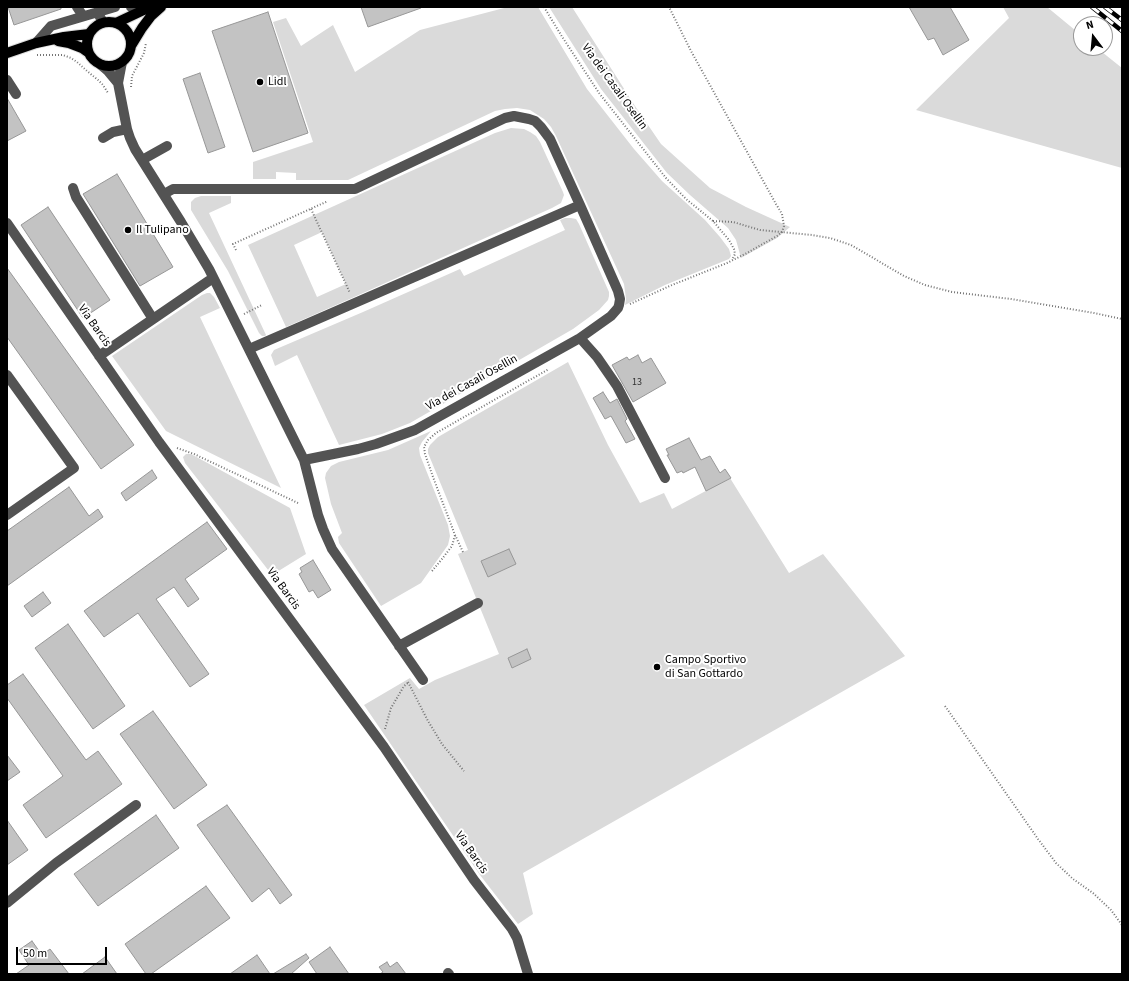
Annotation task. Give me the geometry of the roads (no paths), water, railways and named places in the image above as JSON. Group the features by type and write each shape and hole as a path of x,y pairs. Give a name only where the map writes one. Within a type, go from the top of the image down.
{"main road":[{"path":"116,23 134,10 150,7"},
{"path":"131,46 151,16 161,7"},
{"path":"103,22 109,22 121,25 126,29 131,40 131,46 130,52 122,62 109,66 101,65 92,58 87,47 87,41 92,29 103,22"},
{"path":"7,53 36,43 64,37 89,34"},
{"path":"50,40 68,43 82,48 89,53"}],"street":[{"path":"77,7 83,16"},
{"path":"36,43 51,26 115,7"},
{"path":"97,12 103,22"},
{"path":"122,62 118,83 130,138 204,260 304,460 318,515 327,540 336,556 420,676"},
{"path":"101,65 118,83"},
{"path":"7,80 16,94"},
{"path":"164,194 173,189 355,189 505,118 514,116 535,121 546,133 580,205 248,349"},
{"path":"103,138 113,132 127,129"},
{"path":"142,160 167,146"},
{"path":"74,188 76,197 153,319"},
{"name":"Via dei Casali Osellin","path":"304,460 370,446 415,430 580,338 611,316 619,305 620,299 618,291 580,205"},
{"name":"Via Barcis","path":"7,223 159,442 384,747 474,880 512,929 517,938 528,974"},
{"path":"98,356 213,278"},
{"path":"580,338 597,357 617,386 665,478"},
{"path":"7,375 74,468 7,515"},
{"path":"399,646 478,603"},
{"path":"7,903 56,863 136,805"}],"railway":[{"path":"1092,7 1122,31"},
{"path":"1105,7 1122,20"}],"place":[{"name":"Lidl","path":"260,82"},
{"name":"Il Tulipano","path":"128,230"},
{"name":"Campo Sportivo di San Gottardo","path":"657,667"}]}
